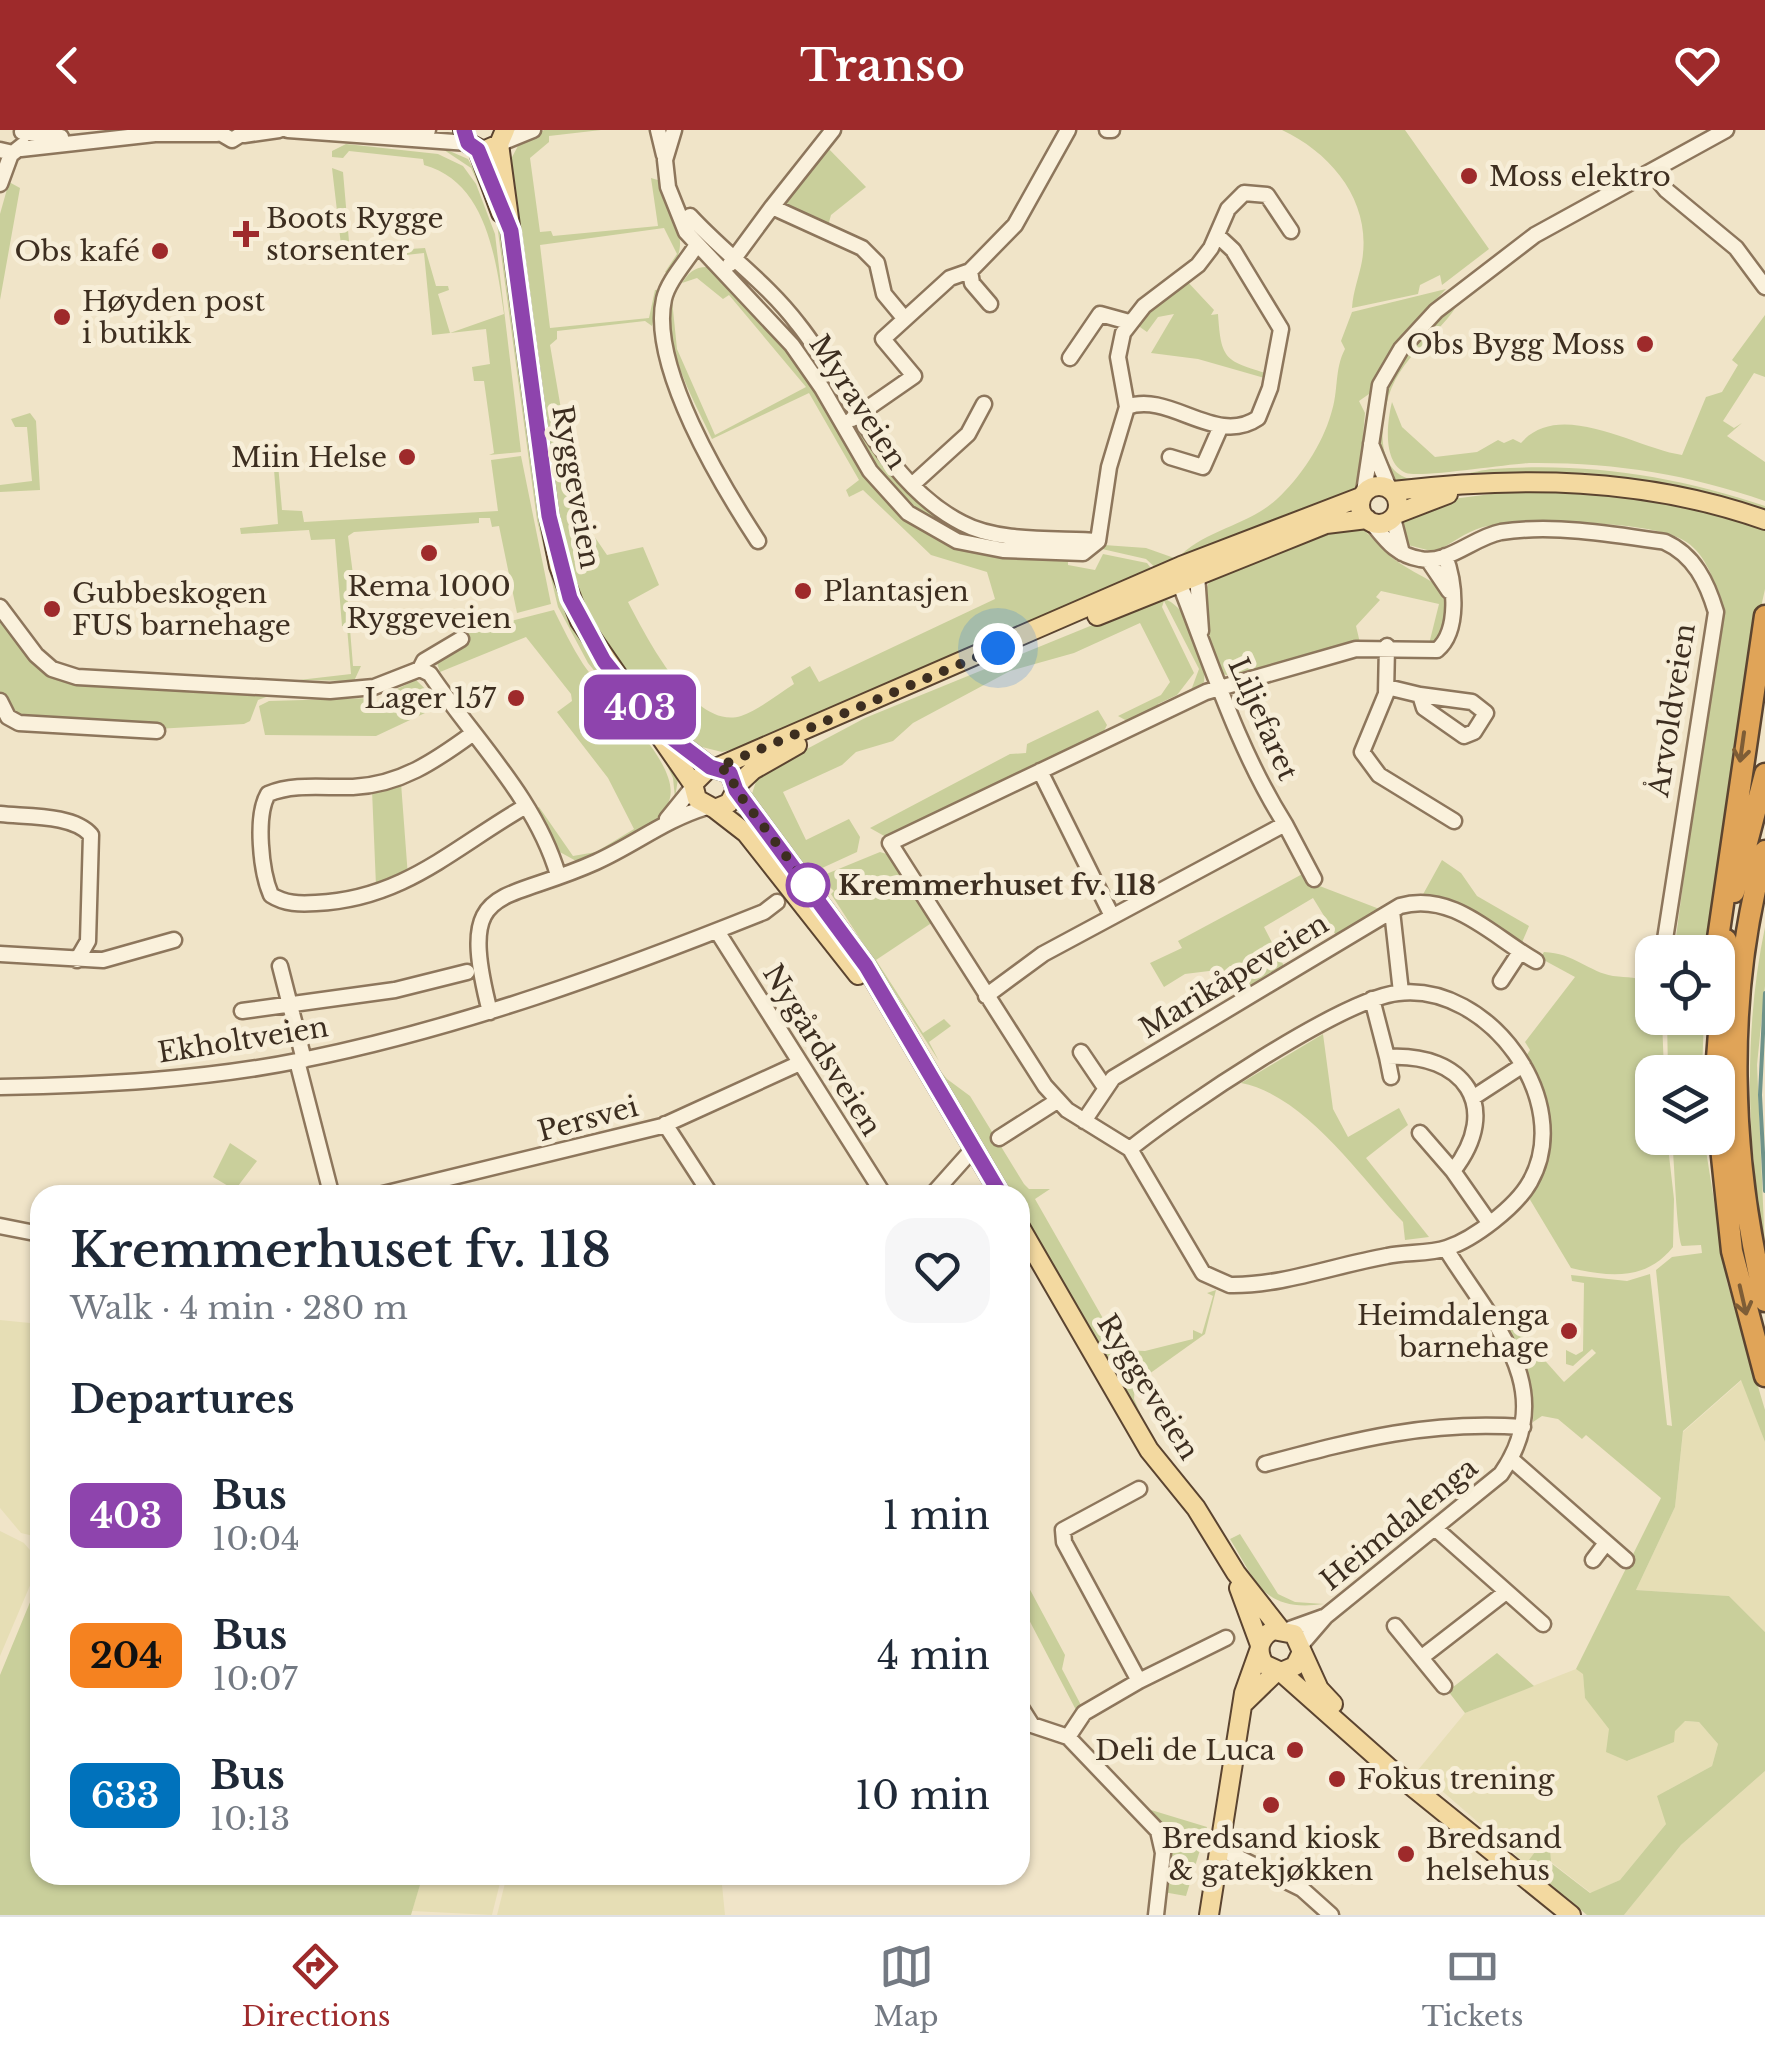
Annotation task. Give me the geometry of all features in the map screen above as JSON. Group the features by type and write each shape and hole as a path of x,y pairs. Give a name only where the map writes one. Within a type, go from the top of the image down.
{"highway":[{"path":"1718,935 1765,616"},
{"path":"1732,935 1738,872 1765,774"},
{"path":"1735,954 1765,851"},
{"path":"1735,966 1765,909"},
{"path":"1735,1035 1742,1168 1765,1300"},
{"path":"1722,1155 1732,1251 1765,1376"}],"main road":[{"path":"470,141 502,137"},
{"name":"Ryggeveien","path":"502,137 511,231 559,566 580,621 604,661 656,726 693,786"},
{"name":"Ryggeveien","path":"470,141 511,231"},
{"path":"711,808 729,803 736,788 783,752 846,721 1186,574 1375,486 1391,490 1558,480 1639,487 1692,497 1765,520"},
{"path":"920,1060 851,964 746,832 697,800 693,786 714,767 1186,574 1326,524 1394,516 1434,497 1477,486"},
{"path":"1391,490 1399,504 1394,516"},
{"path":"1363,494 1360,509 1369,521"},
{"name":"Ryggeveien","path":"656,726 714,767"},
{"path":"714,767 730,773 736,788 850,942 995,1185"},
{"name":"Ryggeveien","path":"1030,1245 1130,1420 1208,1526 1236,1573 1284,1630"},
{"name":"Ryggeveien","path":"1236,1573 1259,1648"},
{"path":"1209,1915 1244,1702 1259,1648 1267,1634 1284,1630 1302,1649 1319,1688 1417,1786"},
{"path":"1259,1648 1264,1664 1279,1672 1572,1915"},
{"path":"1244,1702 1279,1672 1295,1666 1302,1649"}],"street":[{"path":"10,151 159,132 216,132 232,140 246,133 279,130"},
{"path":"288,130 470,141"},
{"path":"392,130 428,130"},
{"path":"502,137 532,130"},
{"path":"658,130 665,160"},
{"name":"Myraveien","path":"674,130 665,160 677,216 696,246 792,345 884,490 938,532 969,544 1031,553 1082,553 1098,541"},
{"path":"722,272 833,130"},
{"path":"843,423 914,376 883,339 959,272 970,270 1015,226 1068,130"},
{"path":"1363,494 1374,406 1386,372 1436,312 1535,235 1726,130"},
{"path":"0,184 21,131 90,141"},
{"path":"1650,172 1736,248 1765,287"},
{"path":"1098,541 1108,467 1126,407 1118,357 1130,322 1198,265 1218,236 1234,200 1256,190 1267,194 1291,231"},
{"path":"772,207 862,248 876,263 884,294 904,318"},
{"name":"Myraveien","path":"690,216 799,324 859,414 913,484 948,515 974,528 1098,541"},
{"path":"1126,407 1160,406 1221,426 1246,426 1258,418 1270,388 1282,329 1254,280 1218,236"},
{"path":"696,246 665,294 666,347 678,388 715,469 758,541"},
{"path":"970,270 972,283 990,304"},
{"path":"1070,358 1100,314 1130,322"},
{"name":"Myraveien","path":"913,484 968,434 984,404"},
{"path":"1170,457 1203,467 1221,426"},
{"path":"1371,444 1391,490"},
{"path":"1394,516 1402,553"},
{"name":"Årvoldveien","path":"1369,521 1394,550 1428,560 1487,535 1566,531 1664,542 1678,548 1696,565 1716,612 1666,935"},
{"path":"1130,1149 1184,1108 1372,999 1401,992 1440,998 1471,1011 1509,1044 1523,1065 1540,1115 1537,1164 1522,1193 1488,1222 1446,1248 1393,1254 1242,1286 1221,1284 1203,1273 1130,1149 1057,1101 890,843 1218,688 1356,649 1387,646 1437,650 1447,642 1454,620 1445,556"},
{"path":"1428,560 1449,591"},
{"name":"Liljefaret","path":"1186,574 1218,688 1314,879"},
{"path":"0,607 36,656 52,669 77,677 248,690 362,690 420,669 424,661 460,640"},
{"path":"1387,646 1387,687 1362,745 1365,759 1392,784 1454,821"},
{"path":"420,669 430,674 526,806 545,838 558,875"},
{"path":"1387,687 1420,695"},
{"path":"0,702 8,717 19,723 157,731"},
{"path":"472,734 428,765 384,784 289,788 268,794 263,832 269,899 305,904 380,894 414,878 526,806"},
{"path":"1040,771 1112,916"},
{"path":"667,819 693,786"},
{"path":"490,1012 476,956 480,922 508,892 600,860 667,819 711,808"},
{"path":"0,814 83,826 91,835 88,941 77,960"},
{"name":"Liljefaret","path":"986,996 1043,954 1285,824"},
{"name":"Ekholtveien","path":"0,1087 126,1082 301,1060 490,1012 717,931 764,912 776,902"},
{"name":"Marikåpeveien","path":"1084,1120 1104,1086 1392,911 1417,902 1450,907 1536,961"},
{"path":"1392,911 1401,992"},
{"name":"Nygårdsveien","path":"717,931 878,1185"},
{"path":"0,954 103,960 174,940"},
{"path":"1501,982 1520,952"},
{"path":"280,966 329,1185"},
{"path":"242,1011 395,990 467,972"},
{"path":"1372,999 1391,1077"},
{"path":"1081,1052 1104,1086"},
{"path":"1388,1057 1433,1060 1454,1073 1474,1096 1476,1134 1454,1171"},
{"name":"Persvei","path":"419,1185 665,1124 800,1063"},
{"path":"1474,1096 1523,1065"},
{"path":"999,1138 1057,1101"},
{"path":"665,1124 704,1185"},
{"path":"1420,1132 1454,1171 1488,1222"},
{"path":"941,1185 972,1149"},
{"path":"0,1226 30,1232"},
{"name":"Heimdalenga","path":"1302,1649 1326,1616 1500,1474 1511,1459 1523,1427 1527,1394 1520,1369 1446,1248"},
{"path":"1264,1464 1410,1428 1453,1424 1523,1427"},
{"path":"1511,1459 1626,1560"},
{"path":"1138,1682 1062,1534 1067,1525 1139,1489"},
{"path":"1436,1529 1543,1624"},
{"path":"1593,1560 1606,1542"},
{"path":"1422,1657 1506,1592"},
{"name":"Heimdalenga","path":"1284,1630 1326,1616"},
{"path":"1396,1626 1444,1686"},
{"path":"1068,1737 1084,1712 1226,1638"},
{"path":"1030,1727 1068,1737 1158,1831 1163,1853 1156,1915"},
{"path":"1220,1848 1302,1890 1331,1915"},
{"path":"1216,1867 1232,1870 1248,1864"}],"shaded area":[{"path":"0,1320 30,1323 30,1535 21,1533 0,1508"},
{"path":"1742,1380 1765,1442 1765,1632 1729,1596 1636,1590 1675,1507 1683,1432"},
{"path":"0,1531 30,1550 30,1586 0,1656"},
{"path":"1576,1669 1583,1673 1585,1698 1604,1719 1628,1761 1649,1751 1684,1721 1699,1722 1718,1744 1712,1766 1668,1790 1666,1824 1620,1880 1591,1893 1551,1862 1540,1845 1526,1864 1418,1770 1465,1713"},
{"path":"1765,1771 1765,1915 1624,1915 1681,1845"},
{"path":"420,1885 500,1885 492,1915 412,1911"},
{"path":"504,1885 722,1885 725,1915 497,1915"}],"green space":[{"path":"544,130 601,130 549,136 549,142 530,158 540,232 551,231 553,236 658,226 651,178 661,181 680,238 680,248 669,275 665,272 677,254 664,228 540,245 550,328 649,318 655,290 661,289 652,326 645,321 557,331 557,339 550,345 579,514 607,555 643,547 659,585 628,602 673,677 705,709 723,717 741,716 794,684 791,677 810,666 819,682 995,599 987,572 931,555 863,490 849,497 846,490 859,480 809,393 712,439 675,354 672,300 677,349 715,435 806,387 729,295 723,299 697,278 682,283 700,268 710,267 779,337 835,418 922,527 1068,557 1068,565 1095,570 1103,554 1147,563 1154,572 917,678 804,719 755,744 722,752 690,744 643,696 594,632 570,577 554,505 510,161 519,144"},
{"path":"1282,130 1405,130 1489,249 1442,285 1440,275 1420,285 1418,294 1352,308 1364,240 1355,200 1317,152"},
{"path":"346,144 438,154 463,166 476,184 495,234 521,452 489,455 494,453 484,381 474,381 472,367 490,364 486,329 450,333 504,314 492,248 475,205 462,188 445,174 424,165 423,159 349,151 343,158 332,157 332,151"},
{"path":"824,144 866,187 831,215 828,226 782,206 782,198"},
{"path":"438,146 468,159 498,215 550,563 560,593 586,646 672,764 678,779 675,798 673,778 661,753 588,663 558,607 537,520 497,224 471,168"},
{"path":"332,168 343,172 350,253 425,248 436,286 448,286 449,290 438,294 450,333 432,335 424,253 343,262"},
{"path":"9,182 20,188 0,300 0,214"},
{"path":"1185,279 1214,310 1211,315 1218,314 1221,341 1228,356 1243,366 1269,374 1268,379 1198,359 1151,353 1174,314 1158,317 1147,332 1137,325 1127,343 1132,326"},
{"path":"1446,289 1400,337 1369,394 1359,401 1365,413 1359,481 1351,494 1158,570 1146,559 1102,549 1104,545 1146,548 1177,559 1200,541 1253,516 1277,499 1309,460 1327,426 1345,349 1341,341 1352,312"},
{"path":"1460,300 1409,359 1392,388 1384,415 1383,444 1389,463 1402,476 1422,480 1528,467 1597,470 1698,487 1765,506 1765,512 1675,486 1584,475 1399,483 1382,463 1376,439 1380,413 1405,359 1423,335"},
{"path":"1765,315 1765,377 1754,373 1723,421 1734,428 1742,423 1727,436 1765,462 1765,501 1678,477 1619,467 1529,463 1414,474 1398,468 1393,460 1388,431 1392,402 1402,427 1435,457 1477,452 1498,440 1521,443 1537,430 1556,425 1599,430 1682,455 1706,397 1722,392 1738,365 1732,360"},
{"path":"30,413 36,421 40,490 0,492 0,485 32,481 27,427 15,427 11,419"},
{"path":"856,423 953,521 1079,545 1001,543 951,533 928,522 888,488 852,428"},
{"path":"521,456 551,604 517,613 499,526 492,527 490,518 479,518 479,523 354,532 348,536 355,590 347,592 353,666 361,666 354,681 299,680 351,674 347,627 342,626 335,539 311,540 309,530 241,534 240,528 278,524 274,469 278,464 282,510 302,511 304,522 498,511 491,460"},
{"path":"1522,490 1615,495 1708,509 1765,531 1765,589 1751,653 1711,935 1676,935 1721,597 1706,565 1683,540 1667,533 1616,525 1501,524 1464,535 1435,552 1404,544 1401,523 1437,501"},
{"path":"1358,526 1392,558 1439,588 1445,605 1441,639 1429,644 1439,604 1381,591 1376,597 1380,600 1356,626 1360,643 1237,678 1223,674 1205,616 1209,582 1299,539"},
{"path":"1167,600 1190,624 1200,648 1204,682 1190,693 1199,669 1164,601 1162,607 1194,673 1177,695 1158,704 1159,708 1129,722 1118,716 1161,695 1170,682 1140,623 1074,653 1010,671 913,723 893,741 856,752 842,765 783,792 806,840 849,819 860,837 857,852 809,874 751,797 758,775 865,718 1149,602"},
{"path":"554,610 583,664 652,748 670,783 670,798 657,819 632,837 578,862 558,851 536,809 539,807 573,856 596,852 634,829 608,778 557,712 572,701 571,694 526,637 440,672 437,663 463,633"},
{"path":"0,615 74,682 274,694 258,700 250,721 244,724 156,729 17,718 0,691"},
{"path":"416,680 442,705 376,736 265,735 259,706 269,701 373,698 378,705 385,702 382,696"},
{"path":"1098,710 1107,725 1102,735 886,837 870,828 1010,754 1026,753 1027,744"},
{"path":"401,783 408,877 376,886 372,790"},
{"path":"880,852 890,855 933,922 876,960 923,1033 944,1019 951,1026 929,1042 939,1061 831,894 834,891 819,877"},
{"path":"1442,860 1461,873 1477,896 1529,926 1520,947 1421,898"},
{"path":"1308,871 1317,885 1382,910 1337,937 1313,898 1264,927 1285,968 1240,994 1231,979 1225,982 1217,970 1185,974 1164,987 1150,963 1182,948 1178,941"},
{"path":"1765,927 1765,986 1757,1065 1765,1250 1754,1170 1750,1089 1753,1007"},
{"path":"1544,952 1564,956 1604,974 1635,978 1635,1035 1663,1035 1663,1055 1635,1055 1635,1155 1669,1155 1674,1199 1673,1247 1639,1271 1613,1274 1571,1268 1529,1198 1524,1199 1544,1151 1524,1059 1530,1050 1525,1042 1575,977 1540,958"},
{"path":"1323,1034 1333,1109 1348,1137 1399,1108 1408,1125 1366,1158 1429,1237 1405,1240 1403,1222 1330,1140 1287,1104 1241,1083"},
{"path":"1667,1035 1703,1035 1703,1055 1668,1055"},
{"path":"926,1053 947,1079 970,1096 1025,1185 1004,1185"},
{"path":"230,1143 257,1161 239,1185 227,1185 213,1177"},
{"path":"1673,1155 1707,1155 1727,1282 1765,1410 1765,1442 1741,1380 1683,1431 1675,1507 1636,1590 1729,1596 1765,1632 1765,1771 1681,1845 1624,1915 1587,1915 1526,1864 1540,1845 1550,1849 1551,1863 1590,1893 1620,1880 1666,1824 1657,1796 1712,1766 1718,1744 1699,1722 1685,1721 1675,1731 1674,1742 1627,1761 1606,1752 1609,1729 1585,1698 1583,1674 1576,1669 1661,1498 1586,1435 1582,1439 1558,1419 1542,1416 1533,1422 1532,1391 1525,1364 1496,1313 1500,1310 1564,1382 1596,1353 1592,1349 1573,1366 1566,1364 1566,1350 1576,1355 1583,1351 1584,1283 1572,1281 1571,1275 1627,1281 1650,1274 1667,1425 1672,1426 1656,1270 1672,1257 1702,1253 1701,1245 1682,1246"},
{"path":"1030,1189 1050,1189 1035,1199 1121,1350 1145,1351 1193,1339 1193,1330 1202,1334 1213,1296 1207,1293 1216,1290 1205,1334 1135,1384 1134,1399 1145,1424 1030,1229"},
{"path":"1240,1534 1278,1594 1295,1602 1324,1604 1288,1604 1265,1592 1230,1539"},
{"path":"1030,1590 1065,1655 1062,1669 1082,1707 1076,1710 1030,1622"},
{"path":"30,1602 30,1885 420,1885 411,1915 0,1915 0,1675"},
{"path":"1497,1653 1534,1686 1465,1713 1448,1691"},
{"path":"1151,1810 1207,1827 1186,1896 1163,1892"}],"waterway":[{"path":"1765,993 1760,1095 1765,1191"}],"bus line":[{"name":"403","path":"464,130 468,143 478,150 511,231 549,516 559,566 580,621 604,661 656,726 710,767 730,773 736,790 866,966 995,1185"}],"place":[{"name":"Moss elektro","path":"1469,176"},
{"name":"Boots Rygge storsenter","path":"246,234"},
{"name":"Obs kafé","path":"160,251"},
{"name":"Høyden post i butikk","path":"62,317"},
{"name":"Obs Bygg Moss","path":"1645,344"},
{"name":"Miin Helse","path":"407,457"},
{"name":"Rema 1000 Ryggeveien","path":"429,553"},
{"name":"Plantasjen","path":"803,591"},
{"name":"Gubbeskogen FUS barnehage","path":"52,609"},
{"name":"Lager 157","path":"516,698"},
{"name":"Kremmerhuset fv. 118","path":"808,885"},
{"name":"Heimdalenga barnehage","path":"1569,1331"},
{"name":"Deli de Luca","path":"1295,1750"},
{"name":"Fokus trening","path":"1337,1779"},
{"name":"Bredsand kiosk & gatekjøkken","path":"1271,1805"},
{"name":"Bredsand helsehus","path":"1406,1854"}],"route":[{"path":"808,885 736,790 730,773 718,767 998,648"}]}
